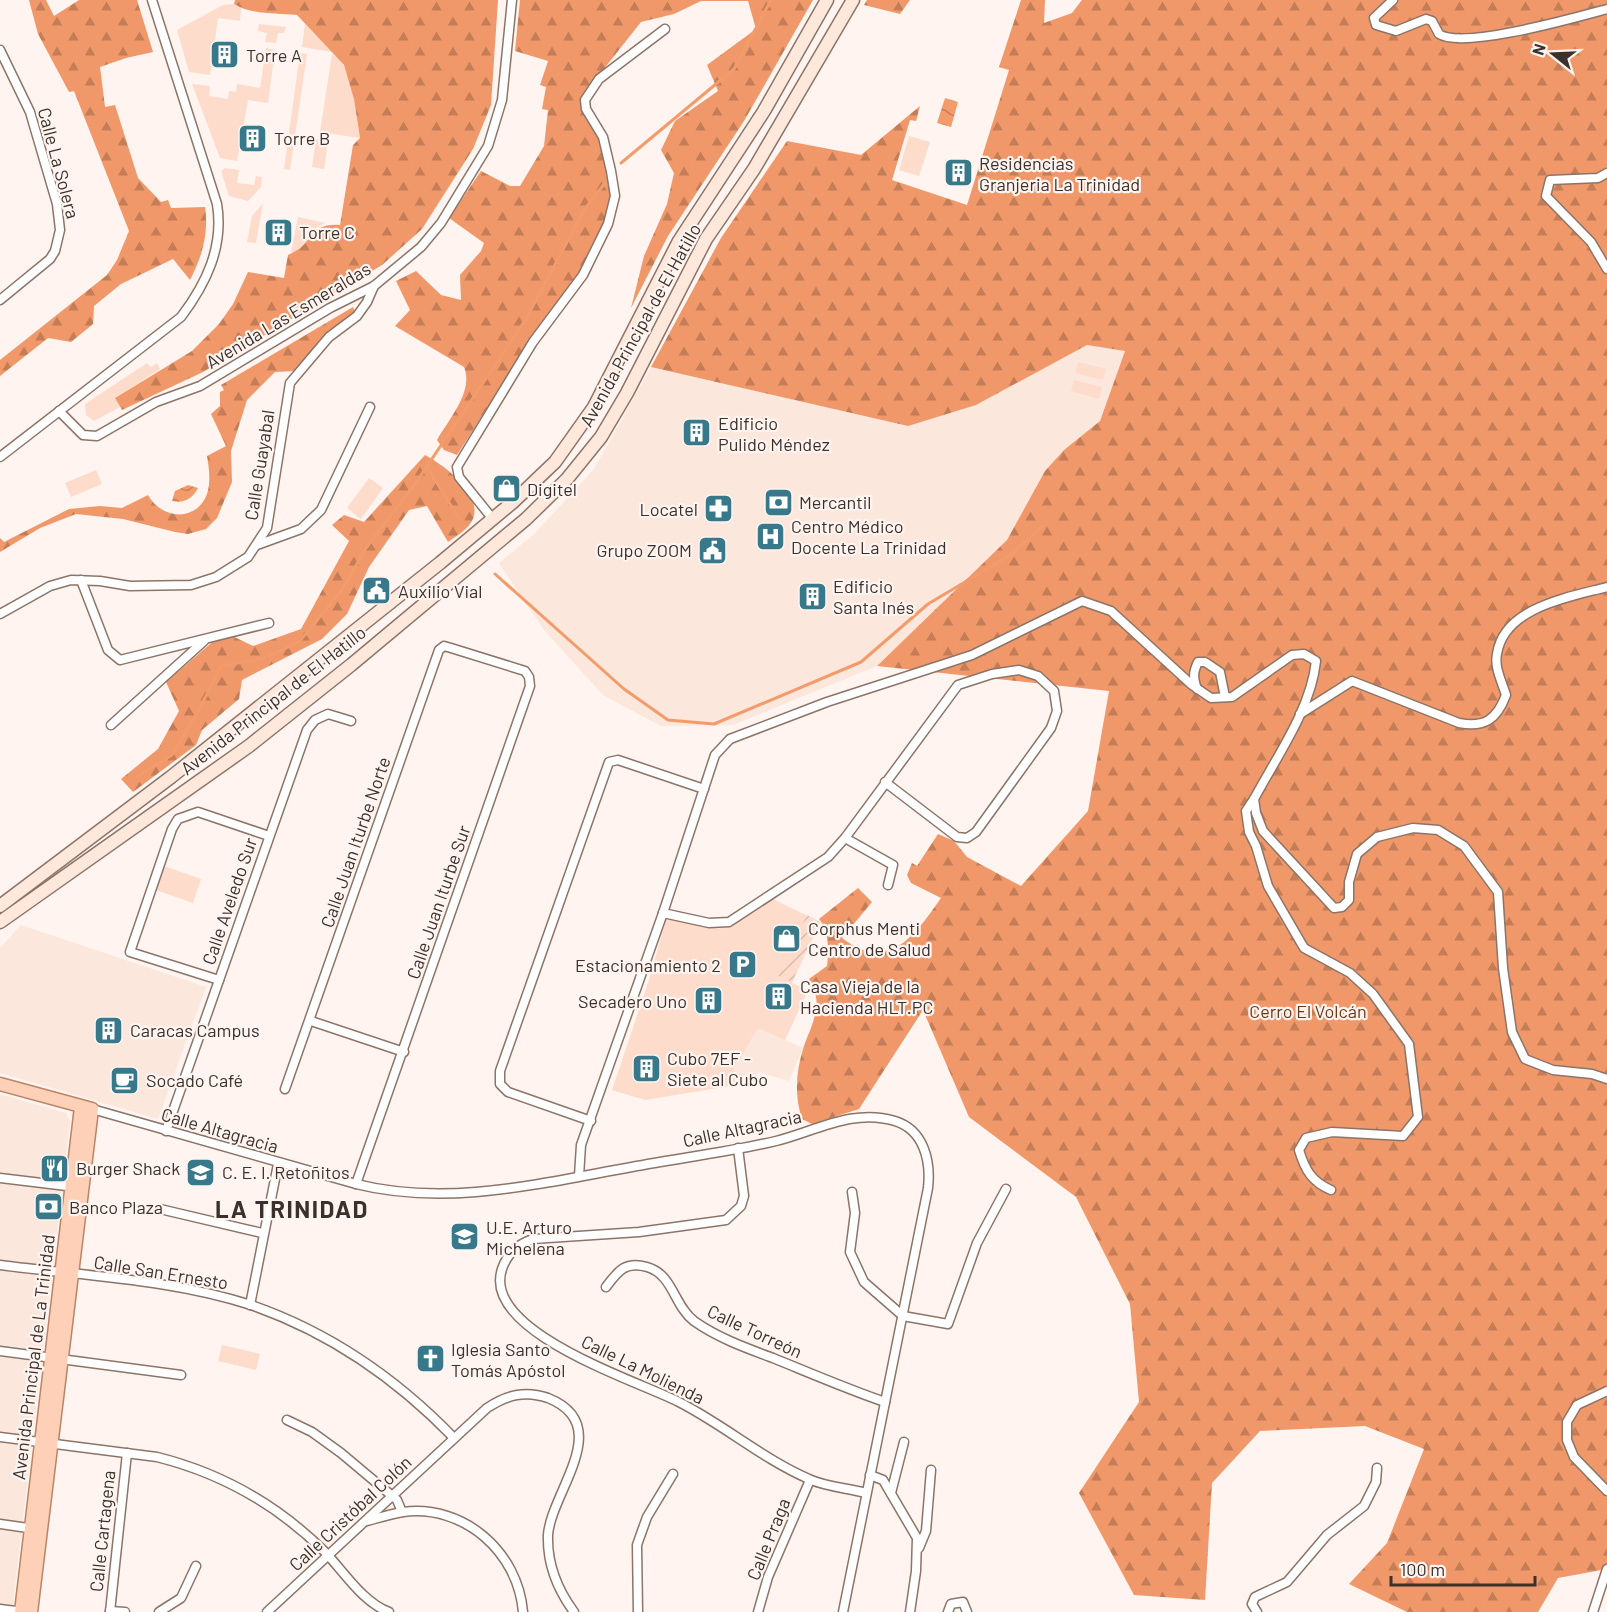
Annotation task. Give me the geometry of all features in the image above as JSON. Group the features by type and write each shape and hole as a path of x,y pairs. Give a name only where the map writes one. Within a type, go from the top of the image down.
{"main road":[{"name":"Avenida Principal de El Hatillo","path":"0,906 171,777 493,517 555,462 594,407 679,241 764,111 827,0"},
{"name":"Avenida Principal de El Hatillo","path":"0,922 249,746 351,665 526,519 567,479 601,437 627,393 706,239 754,169 853,0"},
{"path":"0,1084 87,1108"},
{"name":"Avenida Principal de La Trinidad","path":"22,1612 36,1529 87,1108"},
{"name":"Avenida Principal de La Trinidad","path":"31,1612 36,1529"}],"street":[{"path":"0,457 180,316 200,291 213,261 219,228 218,204 152,0"},
{"name":"Avenida Las Esmeraldas","path":"59,411 83,435 97,436 156,402 200,386 330,308 374,286 421,247 441,223 488,146 502,100 512,0"},
{"path":"1393,0 1377,12 1374,18 1376,25 1396,31 1426,19 1432,21 1439,34 1454,38 1487,36 1545,26 1607,9"},
{"path":"493,517 456,467 533,342 583,275 608,224 615,196 603,137 586,110 585,100 599,79 665,29"},
{"name":"Calle La Solera","path":"0,50 30,112 57,204 60,230 55,251 50,259 0,300"},
{"path":"1607,173 1598,178 1550,180 1546,196 1591,242 1607,269"},
{"name":"Calle Guayabal","path":"0,614 50,586 81,580 130,586 191,585 216,577 248,557 267,528 270,516 290,383 320,345 357,316 374,286"},
{"path":"257,545 300,529 321,510 370,407"},
{"path":"81,580 108,650 120,660 268,623"},
{"path":"1299,714 1352,681 1459,723 1476,726 1489,722 1501,710 1506,695 1498,671 1496,655 1502,638 1518,619 1554,602 1607,587"},
{"path":"579,1176 581,1144 663,913 715,754 730,739 827,702 972,656 1082,601 1111,611 1197,689 1211,698 1232,697 1292,655 1304,654 1316,661 1314,676 1299,714 1246,811 1249,832 1256,846 1268,886 1304,948 1350,973 1373,994 1409,1044 1418,1117 1411,1129 1403,1136 1332,1132 1306,1138 1299,1150 1305,1167 1317,1184 1331,1190"},
{"path":"111,725 207,639"},
{"name":"Calle Juan Iturbe Norte","path":"285,1089 311,1021 439,650 444,646 483,658"},
{"name":"Calle Juan Iturbe Sur","path":"356,1184 530,686 529,677 525,671 483,658"},
{"path":"1197,689 1193,680 1194,670 1198,662 1205,662 1221,672 1225,697"},
{"path":"663,913 709,923 729,922 828,857 845,838 885,782 958,685 992,674 1019,670 1038,676 1054,691 1057,711 1051,728 988,817 976,832 967,838 957,837 885,782"},
{"name":"Calle Aveledo Sur","path":"166,1131 307,730 315,720 328,714 351,721"},
{"path":"591,1121 508,1092 500,1084 500,1071 609,762 618,760 704,789"},
{"path":"1254,799 1256,813 1263,831 1334,908 1342,907 1349,900 1350,882 1357,854 1377,837 1413,828 1438,830 1464,846 1498,892 1503,968 1512,1032 1525,1059 1553,1070 1592,1074 1607,1079"},
{"path":"219,980 130,952 168,840 178,819 198,812 269,836"},
{"path":"845,838 893,865 888,885"},
{"path":"311,1021 404,1052"},
{"name":"Calle Altagracia","path":"87,1108 278,1164 356,1184 404,1192 462,1193 517,1188 777,1140 835,1121 865,1116 895,1121 915,1133 925,1150 930,1174 843,1612"},
{"name":"Calle La Molienda","path":"738,1148 744,1196 741,1206 726,1220 639,1232 533,1239 522,1243 507,1256 500,1274 501,1292 513,1312 552,1343 682,1403 810,1480 866,1493"},
{"path":"250,1305 262,1233 278,1164"},
{"path":"0,1179 76,1187"},
{"path":"852,1192 855,1213 850,1252 864,1282 903,1316 948,1324 977,1243 1006,1189"},
{"path":"160,1209 262,1233"},
{"name":"Calle Torreón","path":"606,1287 618,1269 628,1264 648,1267 664,1277 685,1311 706,1328 808,1373 885,1402"},
{"name":"Calle San Ernesto","path":"0,1265 179,1288 250,1305 288,1320 346,1350 399,1387 454,1438"},
{"path":"0,1352 181,1375"},
{"path":"1607,1391 1577,1405 1567,1422 1567,1440 1574,1457 1607,1491"},
{"name":"Calle Cristóbal Colón","path":"267,1612 487,1408 513,1395 539,1395 555,1401 568,1412 577,1426 579,1446 573,1468 553,1513 549,1547 556,1582 573,1612"},
{"path":"287,1420 312,1432 341,1452 397,1500 400,1513"},
{"path":"0,1437 127,1453 183,1463 236,1486 282,1514 328,1555 369,1599 389,1612"},
{"path":"891,1493 904,1442"},
{"name":"Calle Cartagena","path":"110,1611 127,1453"},
{"path":"1257,1612 1252,1604 1255,1597 1287,1582 1327,1535 1364,1506 1376,1482 1377,1468"},
{"path":"918,1550 926,1531 931,1470"},
{"path":"638,1612 637,1545 647,1517 673,1474"},
{"path":"870,1475 883,1480 917,1538 918,1550 910,1612"},
{"name":"Calle Praga","path":"758,1612 768,1577 810,1480"},
{"path":"366,1521 400,1513 420,1512 467,1524 491,1540 515,1575 523,1612"},
{"path":"0,1524 36,1529"},
{"path":"159,1612 182,1598 192,1582 196,1566"},
{"path":"1593,1612 1607,1569"},
{"path":"948,1612 951,1604 957,1601 963,1602 967,1612"},
{"path":"0,1609 22,1612"},
{"path":"110,1611 125,1612"}],"shaded area":[{"path":"234,4 241,8 240,21 218,18 210,75 189,72 177,30 223,5"},
{"path":"259,24 286,27 284,33 278,33 276,43 265,42 267,33 258,31"},
{"path":"305,24 332,52 302,47"},
{"path":"266,48 275,50 268,103 248,100 237,161 220,158 192,84 210,86 209,96 228,99 229,91 236,92 237,84 260,88"},
{"path":"300,53 307,54 290,170 284,169"},
{"path":"332,54 340,61 350,80 360,138 320,132"},
{"path":"909,136 930,142 919,176 899,170"},
{"path":"316,139 328,141 324,169 312,167"},
{"path":"225,168 239,170 237,183 254,185 256,176 262,177 261,187 248,201 229,196 221,171"},
{"path":"263,203 256,243 247,242 252,216"},
{"path":"298,217 325,223 313,230 302,248 291,253"},
{"name":"Centro Médico Docente La Trinidad","path":"1087,345 1125,351 1100,421 1064,450 1045,471 1007,540 877,666 733,725 661,726 603,695 544,630 499,563 535,533 594,469 651,367 908,426 976,405"},
{"path":"1078,362 1106,369 1103,380 1075,373"},
{"path":"147,363 151,367 157,363 160,369 115,398 120,407 94,421 86,415 85,404"},
{"path":"1074,380 1102,387 1099,399 1071,391"},
{"path":"96,470 102,484 71,497 65,483"},
{"path":"369,478 383,488 361,519 347,508"},
{"path":"164,866 201,879 193,903 156,890"},
{"path":"773,899 820,922 792,983 808,990 785,1040 758,1028 733,1070 744,1075 748,1083 645,1100 612,1090 648,983 667,916 719,929"},
{"path":"807,915 820,922 792,982 777,975"},
{"path":"21,925 206,987 158,1119 0,1073 0,948"},
{"path":"758,1027 803,1048 789,1081 759,1072 748,1083 744,1075 733,1070"},
{"path":"0,1094 66,1113 70,1121 12,1612 0,1612"},
{"path":"222,1345 260,1354 256,1370 218,1361"}],"green space":[{"path":"29,0 46,0 54,16 79,0 137,0 153,52 100,67 105,107 115,105 138,178 161,202 168,200 171,208 205,207 206,226 201,254 190,280 173,259 121,284 94,306 93,324 71,342 48,338 0,376 0,360 107,275 117,260 129,231 74,91 69,92 38,34"},
{"path":"235,0 498,0 491,105 473,149 422,229 382,265 203,372 122,410 115,398 192,351 219,324 233,304 248,272 284,278 288,255 297,250 322,227 340,225 353,145 360,138 354,99 344,65 297,15 248,10 234,4"},
{"path":"520,0 813,0 744,121 668,236 631,308 644,256 667,204 674,173 661,150 675,121 718,91 707,65 756,29 748,1 701,1 674,14 641,22 580,99 583,110 597,134 606,160 610,191 607,218 590,256 528,343 457,455 444,450 437,440 463,395 466,386 464,367 395,326 410,310 396,281 416,271 441,295 461,300 460,275 481,251 484,243 449,218 481,171 510,186 520,186 544,146 548,110 542,109 546,87 540,85 548,61 515,51"},
{"path":"867,0 910,0 900,14 864,5"},
{"name":"Cerro El Volcán","path":"1021,0 1045,0 1044,23 1072,13 1082,0 1607,0 1607,1569 1558,1578 1538,1612 1407,1612 1349,1584 1387,1543 1424,1449 1365,1426 1260,1431 1212,1483 1205,1600 1134,1595 1079,1493 1139,1402 1130,1304 1076,1197 969,1117 923,1010 859,1109 812,1124 802,1119 797,1092 798,1073 801,1055 815,1016 817,1003 809,979 827,966 828,960 825,929 819,919 858,888 872,902 842,938 859,948 874,952 887,951 911,936 941,898 911,883 907,875 912,863 917,866 938,834 954,841 967,857 1021,886 1088,811 1109,691 877,666 1007,540 1045,471 1064,450 1100,421 1125,351 1087,345 976,405 908,426 651,367 721,238 787,141 861,155 920,106 916,121 910,120 892,180 967,205 1009,70 999,67"},
{"path":"353,307 357,316 297,371 275,372 247,400 231,451 232,482 217,518 206,529 188,534 123,519 76,514 40,528 0,552 0,538 4,542 69,509 100,506 122,508 148,495 161,509 169,513 187,513 195,510 207,494 209,475 207,456 226,446 211,414 220,406 220,392 224,390 221,385"},
{"path":"425,455 453,474 469,493 474,504 474,514 468,527 448,542 427,506 409,510 369,567 347,614 322,639 242,680 239,699 202,730 196,745 133,792 121,779 158,749 179,711 166,682 224,632 253,646 301,629 349,541 332,525 344,515 364,522"}],"water":[{"path":"945,98 958,102 951,127 937,123"},
{"path":"188,485 198,488 194,495 184,501 172,501 175,491"}],"waterway":[{"path":"621,163 734,69 771,0"},
{"path":"137,777 172,755 198,712 221,666 262,659 299,642 342,590 366,548 415,484 526,319 584,210 605,183"},
{"path":"427,467 460,520"},
{"path":"495,574 624,689 668,720 714,724 861,662 928,604 1012,554 1043,525"}],"place":[{"name":"Torre A","path":"225,55"},
{"name":"Torre B","path":"253,138"},
{"name":"Residencias Granjeria La Trinidad","path":"958,173"},
{"name":"Torre C","path":"278,232"},
{"name":"Edificio Pulido Méndez","path":"697,433"},
{"name":"Digitel","path":"506,489"},
{"name":"Mercantil","path":"778,502"},
{"name":"Locatel","path":"719,509"},
{"name":"Centro Médico Docente La Trinidad","path":"770,536"},
{"name":"Grupo ZOOM","path":"713,550"},
{"name":"Auxilio Vial","path":"377,591"},
{"name":"Edificio Santa Inés","path":"812,596"},
{"name":"Corphus Menti Centro de Salud","path":"787,938"},
{"name":"Estacionamiento 2","path":"742,965"},
{"name":"Casa Vieja de la Hacienda HLT.PC","path":"779,996"},
{"name":"Secadero Uno","path":"708,1001"},
{"name":"Caracas Campus","path":"109,1030"},
{"name":"Cubo 7EF - Siete al Cubo","path":"646,1068"},
{"name":"Socado Café","path":"125,1080"},
{"name":"Burger Shack","path":"55,1168"},
{"name":"C. E. I. Retoñitos","path":"201,1172"},
{"name":"Banco Plaza","path":"48,1207"},
{"name":"U.E. Arturo Michelena","path":"465,1237"},
{"name":"Iglesia Santo Tomás Apóstol","path":"430,1359"}],"district":[{"name":"LA TRINIDAD","path":"292,1208"}]}
